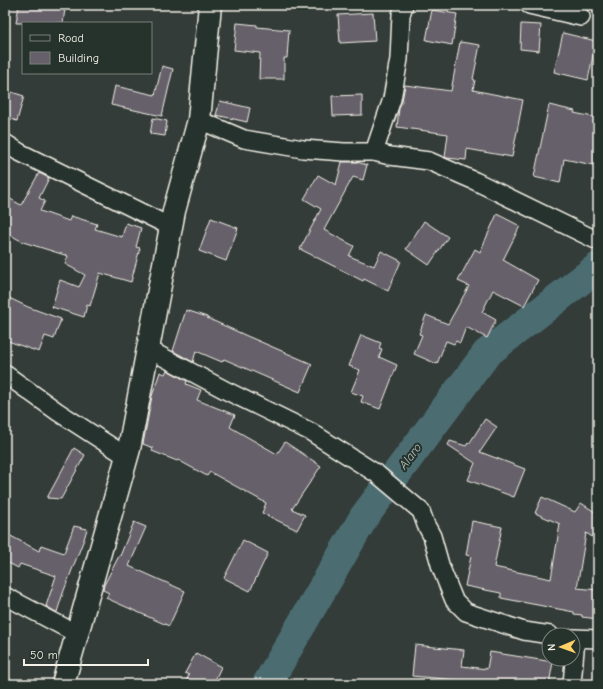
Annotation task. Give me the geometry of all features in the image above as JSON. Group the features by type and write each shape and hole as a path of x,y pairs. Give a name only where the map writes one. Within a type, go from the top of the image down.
{"street":[{"path":"63,684 126,456 174,211 199,120 210,5"},
{"path":"374,152 392,99 399,59 401,15 404,5"},
{"path":"529,5 581,17"},
{"path":"199,120 244,139 303,149 344,152 374,152 390,156 429,161 475,181 598,241"},
{"path":"5,143 19,152 171,227"},
{"path":"148,349 311,432 377,474 421,511 432,536 441,568 454,600 466,612 524,631 541,634"},
{"path":"5,374 58,412 126,456"},
{"path":"5,596 77,634"},
{"path":"581,638 598,639"},
{"path":"572,684 573,667"}],"building":[{"path":"19,5 44,5 65,9 63,22 16,23"},
{"path":"432,10 457,14 452,45 426,40"},
{"path":"373,13 375,41 340,43 338,15"},
{"path":"237,23 257,25 257,27 289,30 287,58 284,58 284,79 259,79 260,53 234,50"},
{"path":"521,24 541,25 539,51 520,49"},
{"path":"563,33 596,41 588,80 554,72"},
{"path":"460,42 480,45 473,79 475,80 473,90 523,100 512,157 467,149 466,160 447,158 445,157 448,134 397,127 399,108 405,85 451,91"},
{"path":"162,66 173,69 162,116 111,105 115,86 155,95"},
{"path":"5,90 24,96 17,121 5,117"},
{"path":"362,95 362,115 333,116 332,96"},
{"path":"220,101 250,108 247,122 216,115"},
{"path":"549,105 575,111 574,113 598,118 598,166 564,159 560,183 534,177"},
{"path":"153,118 167,121 165,136 150,134"},
{"path":"342,162 357,162 367,165 363,180 353,177 324,230 354,246 349,256 374,266 381,251 401,261 388,291 364,279 363,281 300,249 321,209 304,199 318,175 336,185"},
{"path":"39,173 49,178 39,198 45,201 40,211 69,221 71,216 97,224 95,229 122,237 126,223 141,228 136,247 140,248 131,282 100,273 90,306 87,305 84,317 52,307 60,280 79,287 85,275 65,264 68,256 23,242 5,232 5,196 21,205"},
{"path":"497,214 520,226 503,260 538,280 524,306 493,290 482,312 496,320 487,338 466,327 460,343 456,341 454,344 446,341 437,364 414,354 422,335 419,334 426,315 448,324 469,286 458,281 475,249 480,252"},
{"path":"211,218 238,228 226,261 199,251"},
{"path":"424,221 448,237 429,265 406,249"},
{"path":"5,296 28,307 61,319 54,339 45,336 39,352 5,340"},
{"path":"186,310 207,317 312,364 300,392 224,359 222,362 196,351 193,362 173,351"},
{"path":"361,335 381,343 379,348 382,349 379,357 397,365 380,409 361,402 363,396 351,392 360,370 349,366"},
{"path":"167,370 187,381 186,384 201,390 197,400 235,415 230,427 277,454 285,442 321,466 292,509 305,515 297,530 262,513 266,503 210,472 207,476 178,460 177,461 152,451 153,448 143,444 152,396 160,372 165,374"},
{"path":"485,419 497,427 480,452 525,469 514,497 468,480 475,463 448,445 450,441 466,446 468,443 469,444"},
{"path":"74,448 85,455 61,499 47,498"},
{"path":"542,497 575,512 581,503 598,514 598,530 594,538 586,533 577,588 598,590 598,619 582,617 582,615 574,614 574,612 501,598 501,593 465,586 471,556 466,555 472,521 502,527 494,567 551,579 560,524 535,513"},
{"path":"134,522 146,527 129,566 185,591 169,626 106,598 109,593 103,590 104,585 120,556"},
{"path":"74,526 87,529 56,612 46,606 56,576 20,564 18,568 5,561 5,533 39,551 41,545 64,553"},
{"path":"243,540 268,553 250,591 224,578"},
{"path":"415,645 464,650 462,666 487,669 490,652 541,660 541,667 552,667 549,684 496,684 478,681 412,676"},
{"path":"196,653 221,667 213,684 185,684 189,675 185,673"}],"waterway":[{"name":"Alaro","path":"267,684 364,517 487,353 598,267"}]}
